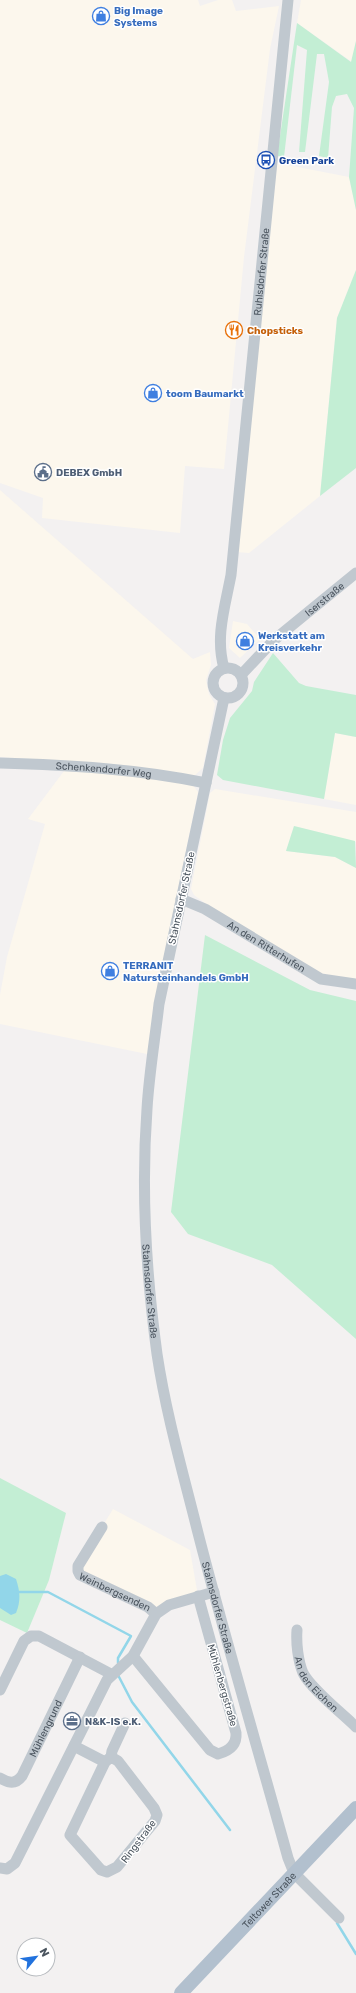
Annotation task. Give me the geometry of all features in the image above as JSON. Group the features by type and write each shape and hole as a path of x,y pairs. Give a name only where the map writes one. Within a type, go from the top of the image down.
{"main road":[{"name":"Teltower Straße","path":"181,1993 356,1808"}],"street":[{"name":"Ruhlsdorfer Straße","path":"224,668 220,655 220,634 228,592 288,0"},
{"name":"Iserstraße","path":"241,675 274,640 356,573"},
{"path":"224,668 234,669 241,675 244,684 241,692 233,698 224,698 217,693 213,685 214,676 224,668"},
{"name":"Stahnsdorfer Straße","path":"224,698 159,1004 147,1109 145,1210 150,1293 165,1402 214,1592 288,1858 294,1873"},
{"name":"Schenkendorfer Weg","path":"0,763 56,764 120,769 206,783"},
{"name":"An den Ritterhufen","path":"181,899 205,909 321,979 356,984"},
{"name":"Weinbergsenden","path":"102,1527 78,1566 80,1575 148,1607 156,1614"},
{"path":"0,1868 7,1869 15,1863 112,1674 133,1656 156,1614 169,1605 214,1592"},
{"name":"Mühlenbergstraße","path":"133,1656 210,1750 218,1754 232,1747 236,1740 236,1733 198,1596"},
{"name":"An den Eichen","path":"297,1630 296,1642 304,1674 317,1690 356,1727"},
{"path":"0,1690 24,1641 31,1636 38,1636 112,1674"},
{"name":"Mühlengrund","path":"0,1778 12,1783 18,1782 22,1776 80,1657"},
{"name":"Ringstraße","path":"74,1746 108,1760 118,1761 154,1808 157,1815 155,1821 113,1871 107,1872 101,1870 70,1835 108,1760 126,1723"},
{"path":"294,1873 339,1918"}],"shaded area":[{"path":"0,0 198,0 200,6 218,0 232,0 236,11 279,6 270,49 244,257 224,469 185,466 180,533 42,518 43,498 0,483"},
{"path":"301,0 356,0 356,41 352,62 297,23"},
{"path":"277,163 349,177 356,210 356,270 337,318 320,496 249,553 236,552"},
{"path":"0,490 193,659 210,652 211,665 206,680 209,694 215,704 203,768 194,776 120,765 0,757"},
{"path":"233,621 247,624 260,639 240,658 229,648"},
{"path":"335,733 356,737 356,805 324,799"},
{"path":"64,771 121,774 193,785 198,792 178,890 152,1055 0,1024 0,995 7,957 45,824 28,819"},
{"path":"215,789 356,812 356,842 294,826 286,851 335,857 356,868 356,984 321,979 253,938 194,895 191,889 210,793"},
{"path":"113,1509 190,1550 198,1596 156,1614 80,1575 78,1566"}],"green space":[{"path":"297,23 351,62 356,41 356,210 349,177 354,108 347,94 336,96 332,107 328,158 319,156 329,82 324,54 317,54 305,152 299,152 307,50 297,45 284,157 277,156"},
{"path":"356,270 356,468 320,496 337,318"},
{"path":"273,653 299,683 306,686 356,695 356,737 335,733 324,799 223,780 217,775 223,740 230,718 252,691 254,682"},
{"path":"294,826 355,841 356,868 335,857 286,851"},
{"path":"205,935 310,990 356,1001 356,1339 272,1265 188,1234 171,1212"},
{"path":"0,1478 66,1513 49,1580 27,1633 0,1620"}],"water":[{"path":"6,1574 16,1579 19,1592 18,1609 16,1613 11,1615 0,1608 0,1576"}],"waterway":[{"path":"17,1592 48,1592 131,1636 118,1658 118,1663"},
{"path":"118,1675 132,1702 230,1830"},
{"path":"337,1923 356,1954"}],"place":[{"name":"Big Image Systems","path":"101,16"},
{"name":"Green Park","path":"266,160"},
{"name":"Chopsticks","path":"234,330"},
{"name":"toom Baumarkt","path":"153,393"},
{"name":"DEBEX GmbH","path":"43,472"},
{"name":"Werkstatt am Kreisverkehr","path":"245,641"},
{"name":"TERRANIT Natursteinhandels GmbH","path":"110,971"},
{"name":"N&K-IS e.K.","path":"72,1721"}]}
